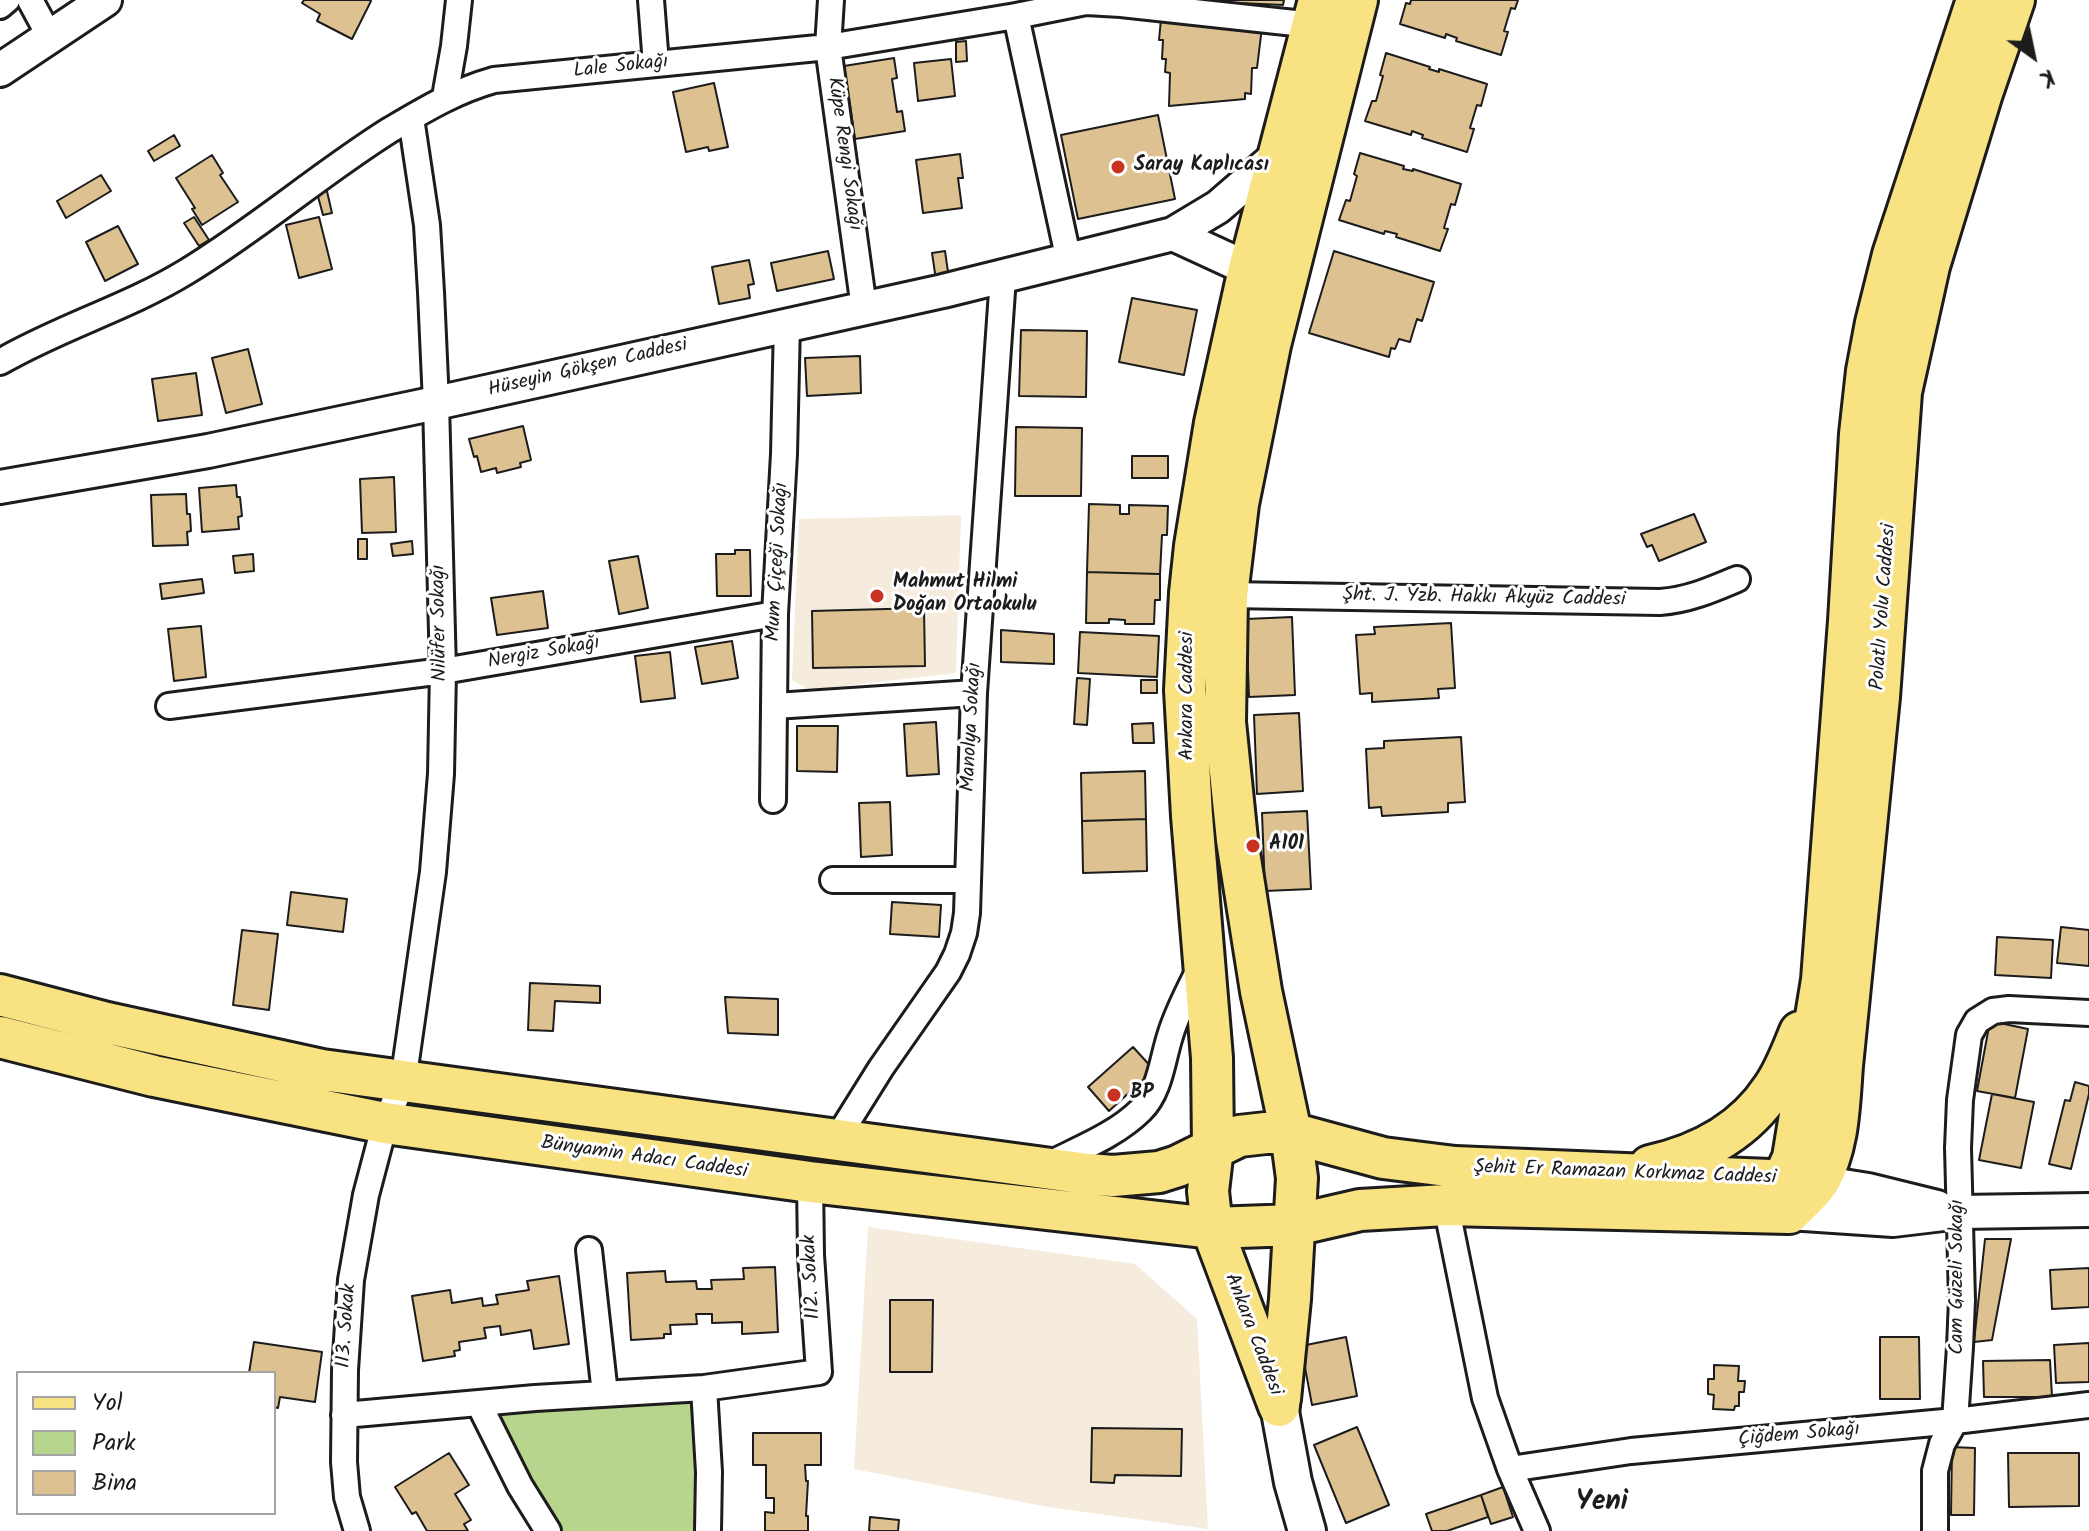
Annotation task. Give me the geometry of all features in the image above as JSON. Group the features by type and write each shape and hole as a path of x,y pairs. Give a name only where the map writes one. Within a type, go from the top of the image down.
{"main road":[{"name":"Ankara Caddesi","path":"1279,1406 1297,1178 1291,1133 1261,991 1237,840 1225,722 1227,595 1238,504 1270,345 1357,0"},
{"name":"Polatlı Yolu Caddesi","path":"1797,1192 1793,1158 1822,980 1867,371 1893,255 1977,0"},
{"name":"Polatlı Yolu Caddesi","path":"1797,1192 1831,1152 1839,1113 1880,681 1901,392 1929,266 2014,0"},
{"name":"Ankara Caddesi","path":"1279,1406 1212,1228 1208,1191 1213,1148 1212,1058 1186,716 1186,654 1190,593 1215,423 1249,269 1316,12"},
{"name":"Polatlı Yolu Caddesi","path":"1616,1174 1703,1149 1723,1138 1752,1114 1782,1073 1822,980"},
{"name":"Şehit Er Ramazan Korkmaz Caddesi","path":"0,995 107,1023 322,1070 1113,1176 1159,1172 1178,1166 1239,1136 1291,1133 1362,1153 1411,1162 1455,1167 1616,1174 1797,1192"},
{"name":"Bünyamin Adacı Caddesi","path":"0,1037 154,1076 385,1123 810,1182 1212,1228 1295,1225"},
{"name":"Şehit Er Ramazan Korkmaz Caddesi","path":"1295,1225 1360,1210 1797,1192"},
{"path":"1279,1406 1298,1529"}],"street":[{"path":"0,6 7,0"},
{"path":"30,0 50,37"},
{"path":"0,70 105,0"},
{"path":"445,97 459,0"},
{"path":"651,0 656,64"},
{"name":"Küpe Rengi Sokağı","path":"831,0 828,47 864,308"},
{"name":"Lale Sokağı","path":"0,362 47,337 150,293 259,222 367,144 445,97 471,86 494,80 828,47 1016,16 1086,1 1316,12"},
{"path":"1016,16 1069,261"},
{"name":"Nilüfer Sokağı","path":"385,1123 403,1082 433,872 441,774 443,671 436,403 427,225 411,118"},
{"name":"Hüseyin Gökşen Caddesi","path":"0,487 208,451 436,403 1069,261 1173,234 1218,207 1277,156"},
{"path":"1173,234 1249,269"},
{"name":"Manolya Sokağı","path":"836,1140 881,1068 948,972 964,933 974,693 1003,277"},
{"name":"Mum Çiçeği Sokağı","path":"773,800 775,614 787,324"},
{"name":"Şht. J. Yzb. Hakkı Akyüz Caddesi","path":"1227,595 1660,602 1692,597 1737,579"},
{"name":"Nergiz Sokağı","path":"169,706 443,671 775,614"},
{"path":"775,706 974,693"},
{"path":"833,880 967,880"},
{"path":"1042,1168 1125,1123 1150,1099 1179,1012 1204,961"},
{"name":"Cam Güzeli Sokağı","path":"1935,1531 1935,1471 1942,1444 1955,1421 1962,1300 1960,1100 1969,1035 1977,1021 1993,1011 2089,1013"},
{"name":"113. Sokak","path":"357,1531 347,1497 344,1462 347,1328 355,1252 385,1123"},
{"name":"112. Sokak","path":"704,1388 819,1372 811,1255 810,1182"},
{"name":"Şehit Er Ramazan Korkmaz Caddesi","path":"1797,1192 1868,1190 1960,1212"},
{"name":"Şehit Er Ramazan Korkmaz Caddesi","path":"1797,1192 1893,1220 1960,1212 2089,1210"},
{"path":"1446,1205 1485,1398 1510,1469 1537,1531"},
{"path":"589,1250 605,1394"},
{"path":"344,1415 535,1398 704,1388 709,1472 708,1531"},
{"path":"479,1404 520,1486 548,1531"},
{"name":"Çiğdem Sokağı","path":"1510,1469 1631,1451 1955,1421 2089,1405"}],"shaded area":[{"name":"Mahmut Hilmi Doğan Ortaokulu","path":"961,515 956,673 810,690 792,680 799,519"},
{"path":"868,1227 1135,1264 1197,1319 1208,1529 1048,1507 854,1469"}],"green space":[{"path":"693,1398 703,1531 562,1531 489,1410"}],"building":[{"path":"304,0 371,1 352,39 317,21 320,14 302,3"},
{"path":"1172,0 1284,0 1283,5"},
{"path":"1411,0 1518,0 1515,9 1511,8 1501,55 1456,41 1457,38 1446,34 1445,38 1400,24 1406,3 1410,4"},
{"path":"1161,19 1262,27 1257,68 1252,68 1251,94 1245,93 1245,99 1169,106 1170,73 1165,72 1166,59 1162,59 1163,40 1159,40"},
{"path":"966,41 967,61 956,62 956,42"},
{"path":"1386,53 1429,69 1439,72 1439,69 1487,84 1470,128 1474,129 1467,152 1422,138 1423,135 1412,131 1411,135 1365,121 1372,101 1376,101"},
{"path":"894,58 897,78 892,79 897,112 902,111 905,131 855,139 844,66"},
{"path":"951,59 955,96 918,101 914,63"},
{"path":"714,83 728,147 686,152 673,92"},
{"name":"Saray Kaplıcası","path":"1158,115 1175,199 1078,219 1061,135"},
{"path":"174,135 180,146 154,161 148,151"},
{"path":"1360,153 1404,166 1403,169 1413,169 1461,184 1455,205 1451,204 1444,228 1448,229 1440,251 1396,237 1397,234 1385,231 1384,234 1339,220 1346,200 1350,201"},
{"path":"960,154 963,178 958,178 962,208 923,213 916,160"},
{"path":"212,155 223,173 220,175 238,202 202,225 176,178"},
{"path":"101,175 111,191 66,218 57,201"},
{"path":"326,187 332,213 323,215 316,189"},
{"path":"194,217 209,240 199,246 184,223"},
{"path":"319,217 332,269 299,278 286,225"},
{"path":"118,226 138,264 105,281 86,242"},
{"path":"828,251 834,279 777,291 771,263"},
{"path":"945,251 949,279 936,280 932,253"},
{"path":"1334,251 1434,282 1422,321 1417,319 1410,342 1399,339 1395,349 1391,348 1389,357 1309,333"},
{"path":"749,260 754,284 748,285 750,298 719,304 712,267"},
{"path":"1132,298 1197,310 1184,375 1119,362"},
{"path":"1021,330 1087,331 1086,397 1019,396"},
{"path":"248,349 262,404 226,413 212,358"},
{"path":"860,356 861,393 807,396 805,358"},
{"path":"196,373 202,415 158,421 152,379"},
{"path":"523,426 531,460 520,463 521,467 497,473 496,468 481,472 469,439"},
{"path":"1016,427 1082,428 1081,496 1015,496"},
{"path":"1132,456 1168,456 1168,478 1132,478"},
{"path":"394,477 396,532 362,533 360,479"},
{"path":"236,485 242,516 238,517 239,529 202,532 199,488"},
{"path":"186,494 191,531 187,532 188,545 153,546 151,495"},
{"path":"1089,504 1120,505 1120,514 1129,514 1129,505 1168,506 1167,535 1162,535 1160,574 1087,572"},
{"path":"1694,514 1706,542 1659,561 1652,545 1647,547 1641,534"},
{"path":"358,539 367,539 367,559 358,559"},
{"path":"412,541 413,554 393,556 391,544"},
{"path":"735,550 750,550 751,596 717,596 716,554 735,554"},
{"path":"253,554 254,571 235,573 233,556"},
{"path":"638,556 648,608 619,614 609,561"},
{"path":"1087,572 1160,574 1160,600 1155,600 1154,624 1125,624 1125,620 1109,619 1109,623 1086,623"},
{"path":"202,579 204,593 162,599 160,584"},
{"path":"543,591 548,628 497,635 491,598"},
{"path":"924,608 925,666 813,668 812,611"},
{"path":"1292,617 1295,695 1249,697 1246,619"},
{"path":"1451,623 1455,688 1438,689 1439,698 1372,702 1372,693 1360,694 1356,635 1375,634 1374,627"},
{"path":"201,626 206,677 174,681 168,629"},
{"path":"1001,630 1054,634 1054,664 1001,662"},
{"path":"1080,632 1159,636 1157,677 1078,673"},
{"path":"732,641 738,678 702,684 695,647"},
{"path":"670,652 675,698 641,702 635,656"},
{"path":"1077,678 1090,679 1087,725 1074,724"},
{"path":"1141,680 1157,680 1157,693 1141,693"},
{"path":"1299,713 1303,791 1257,794 1254,715"},
{"path":"936,722 939,774 907,776 904,724"},
{"path":"1153,723 1154,743 1133,743 1132,724"},
{"path":"797,726 838,726 837,772 797,771"},
{"path":"1461,737 1465,802 1448,803 1448,812 1382,816 1381,807 1369,808 1366,749 1384,748 1384,741"},
{"path":"1145,771 1146,819 1082,821 1081,773"},
{"path":"890,802 892,855 861,857 859,803"},
{"path":"1307,811 1311,889 1265,891 1262,813"},
{"path":"1146,819 1147,871 1083,873 1082,821"},
{"path":"291,892 347,899 343,932 287,925"},
{"path":"892,902 941,905 939,937 890,934"},
{"path":"2061,927 2089,930 2089,966 2057,963"},
{"path":"242,930 278,934 269,1010 233,1005"},
{"path":"1997,937 2053,940 2051,978 1995,975"},
{"path":"530,983 600,986 600,1003 555,1001 553,1031 528,1030"},
{"path":"725,997 778,999 778,1035 728,1033"},
{"path":"1990,1021 2028,1029 2015,1098 1977,1091"},
{"path":"1133,1047 1154,1070 1109,1111 1088,1087"},
{"path":"2075,1082 2089,1086 2089,1094 2071,1169 2049,1164 2065,1100 2070,1101"},
{"path":"1992,1094 2034,1102 2021,1168 1979,1160"},
{"path":"1985,1239 2011,1239 1992,1340 1974,1342"},
{"path":"775,1267 778,1332 742,1334 742,1322 712,1323 712,1314 696,1314 697,1324 670,1325 671,1334 664,1334 664,1338 631,1340 627,1273 665,1271 666,1282 696,1281 697,1289 712,1289 711,1280 744,1279 743,1268"},
{"path":"2089,1268 2089,1307 2052,1309 2050,1270"},
{"path":"559,1276 569,1344 534,1349 531,1330 501,1335 500,1326 484,1328 486,1338 459,1342 460,1350 454,1351 455,1356 423,1361 412,1296 450,1290 452,1303 482,1298 483,1306 498,1304 496,1295 529,1290 527,1281"},
{"path":"890,1300 933,1300 932,1372 890,1372"},
{"path":"1346,1337 1357,1396 1312,1405 1301,1346"},
{"path":"1880,1337 1919,1337 1920,1399 1880,1399"},
{"path":"254,1342 322,1352 315,1402 280,1397 276,1408 276,1371 249,1371"},
{"path":"2089,1343 2089,1382 2056,1383 2054,1345"},
{"path":"2050,1360 2052,1397 1984,1397 1983,1361"},
{"path":"1714,1365 1739,1366 1738,1381 1745,1381 1744,1392 1739,1392 1739,1406 1735,1406 1734,1410 1713,1409 1714,1395 1708,1394 1708,1379 1714,1379"},
{"path":"1357,1427 1389,1505 1346,1523 1314,1445"},
{"path":"1092,1428 1182,1429 1181,1476 1115,1475 1114,1483 1091,1482"},
{"path":"753,1433 821,1433 821,1465 805,1465 808,1531 765,1531 765,1512 774,1513 774,1498 766,1498 766,1465 753,1465"},
{"path":"1952,1447 1975,1448 1974,1515 1951,1515"},
{"path":"449,1453 469,1485 455,1494 471,1520 464,1524 468,1531 427,1531 395,1487"},
{"path":"2008,1453 2079,1453 2079,1506 2009,1507"},
{"path":"1503,1487 1513,1517 1491,1524 1481,1495"},
{"path":"1481,1495 1488,1517 1447,1531 1432,1531 1426,1514"},
{"path":"870,1517 899,1520 898,1531 869,1531"}],"place":[{"name":"Saray Kaplıcası","path":"1118,167"},
{"name":"Mahmut Hilmi Doğan Ortaokulu","path":"877,596"},
{"name":"A101","path":"1253,846"},
{"name":"BP","path":"1114,1095"}],"district":[{"name":"Yeni","path":"1602,1504"}]}
